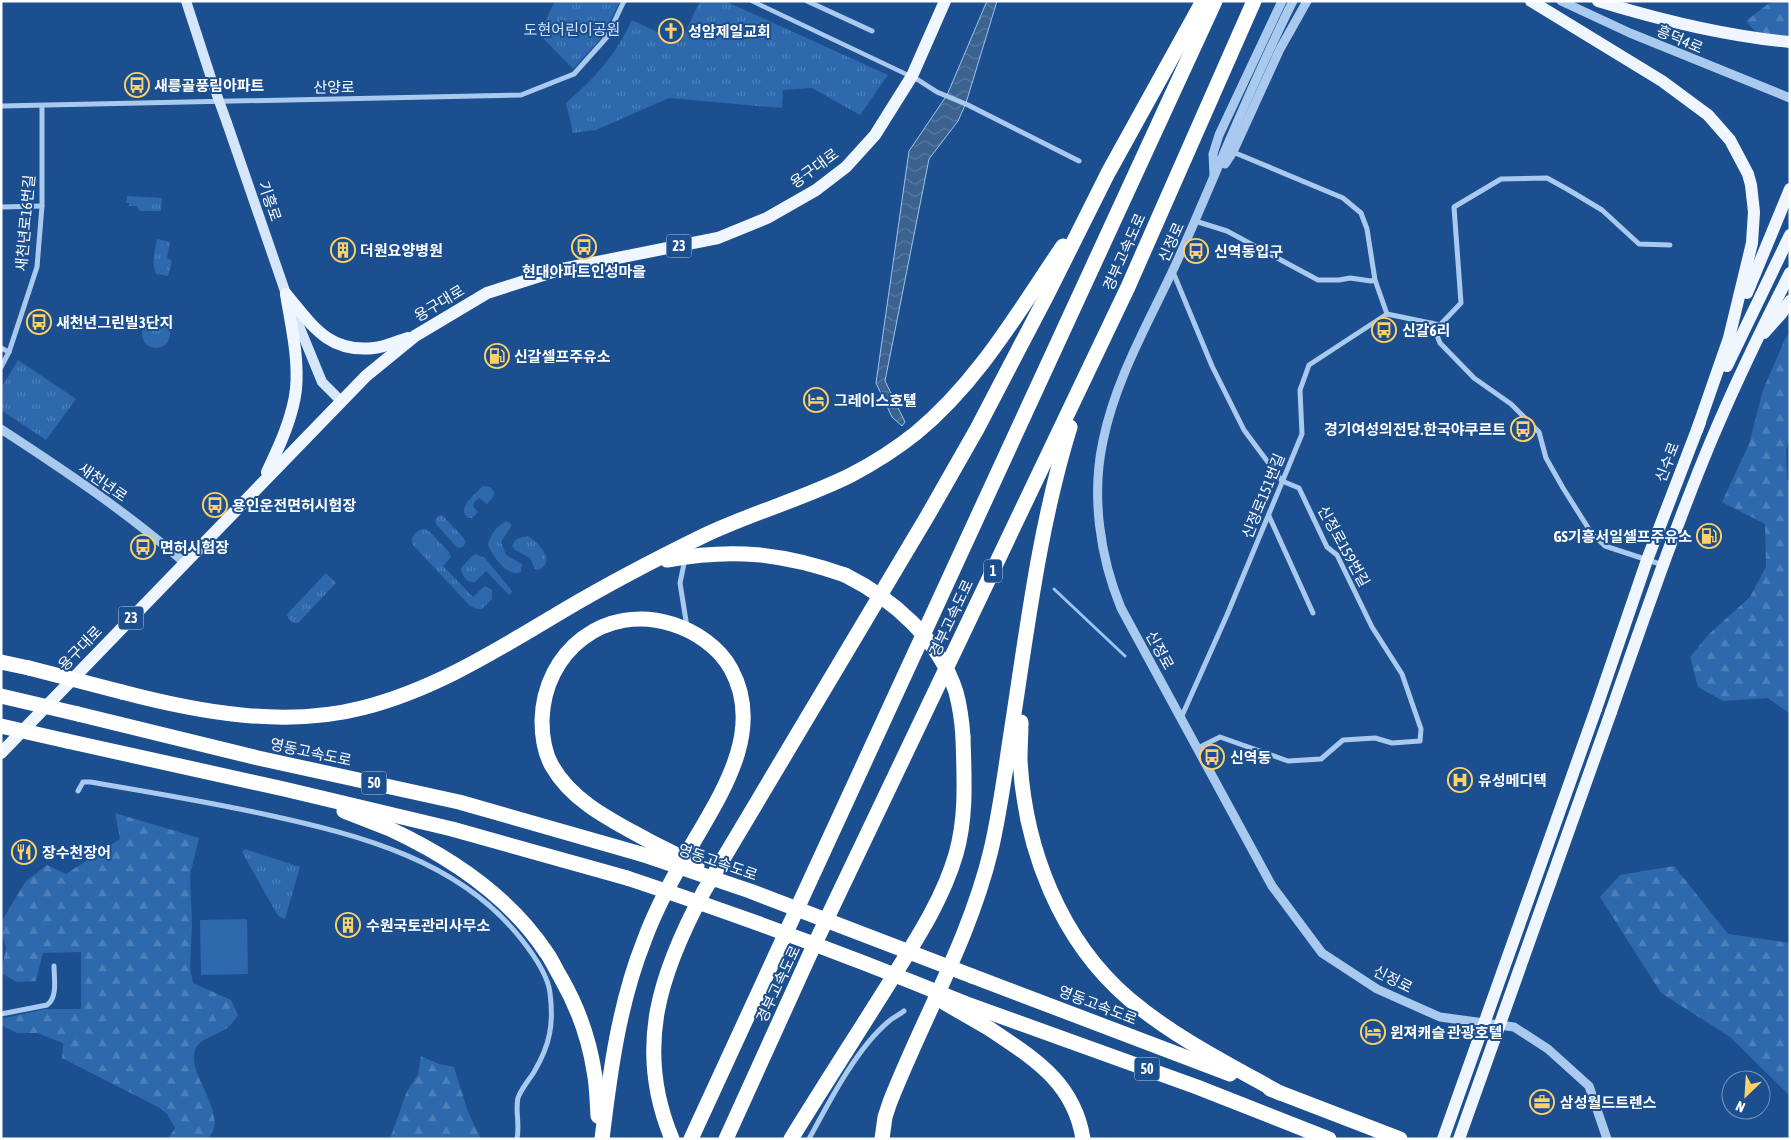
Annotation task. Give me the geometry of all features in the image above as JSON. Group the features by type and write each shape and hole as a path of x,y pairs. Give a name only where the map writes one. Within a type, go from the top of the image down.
{"highway":[{"path":"1,662 122,692 207,710 244,715 284,717 360,709 420,690 453,674 617,580 707,534 851,475 889,453 916,432 964,388 982,364 1078,225 1203,1"},
{"name":"경부고속도로","path":"693,1134 1215,1"},
{"name":"경부고속도로","path":"726,1139 810,954 1128,288 1254,1"},
{"path":"672,1139 658,1098 653,1045 662,988 672,956 684,929 704,891 886,587 972,438 1108,173"},
{"path":"882,1139 885,1117 890,1102 967,926 987,866 998,816 1034,586 1055,478 1071,422 1099,348"},
{"path":"617,580 644,567 685,557 718,553 792,559 845,575 870,588 908,618 931,645 947,671 956,692 961,713 963,737 964,793 962,821 956,853 946,883 920,933 791,1139"},
{"path":"601,1139 621,1016 631,978 655,912 729,778 741,739 743,701 735,676 721,655 710,645 687,630 661,621 630,620 615,622 586,635 576,642 559,663 544,700 543,738 551,764 578,797 592,808 651,842 750,891"},
{"path":"1025,647 1022,678 1020,760 1025,796 1031,832 1039,860 1050,892 1069,928 1088,956 1129,999 1164,1026 1280,1093"},
{"name":"영동고속도로","path":"1,696 258,758 459,802 641,854 750,891 1400,1139"},
{"name":"50","path":"1,726 284,789 452,829 627,878 743,918 901,977 964,1003 1197,1087 1330,1139"},
{"path":"284,789 389,829 424,846 486,886 528,928 546,952 577,1011 587,1040 594,1070 601,1139"},
{"path":"901,977 990,1029 1041,1065 1063,1088 1077,1114 1083,1139"}],"main road":[{"name":"기흥로","path":"186,1 286,294 322,382 340,401"},
{"name":"용구대로","path":"1,753 340,401 366,376 415,336 487,293 562,269 718,238 767,218 816,190 846,167 875,135 912,76 945,1"},
{"path":"1531,1 1662,81 1708,115 1733,146 1748,174 1751,185 1754,229 1749,258 1729,338"},
{"path":"1598,1 1642,14 1724,32 1790,42"},
{"path":"1697,430 1729,338 1790,189"},
{"name":"신수로","path":"1444,1139 1647,560 1697,430 1790,235"},
{"path":"1459,1139 1663,565 1711,441 1753,346 1790,273"},
{"path":"286,294 316,330 336,344 353,349 375,348 415,336"},
{"path":"261,484 278,446 296,390 297,368 286,294"},
{"path":"1753,346 1790,301"}],"street":[{"name":"산양로","path":"1,106 521,95 574,74 607,37 624,1"},
{"path":"752,1 912,76 937,92 1079,161"},
{"path":"807,1 872,31"},
{"path":"1214,178 1213,154 1219,135 1282,1"},
{"name":"신정로","path":"1293,1 1270,48 1196,221 1128,367 1112,407 1103,442 1098,478 1104,556 1111,583 1121,608 1272,886 1322,953 1376,989 1440,1017 1514,1027 1548,1049 1589,1086 1607,1139"},
{"path":"1214,178 1233,152 1280,49 1307,1"},
{"name":"흥덕4로","path":"1561,1 1639,36 1790,98"},
{"name":"새천년로16번길","path":"1,367 9,352 37,267 42,206 42,106"},
{"path":"1233,152 1343,198 1361,213 1367,229 1375,280 1386,314 1440,325 1460,302 1454,207 1501,179 1547,178 1602,210 1639,244 1670,245"},
{"path":"1,207 42,206"},
{"path":"1196,221 1227,231 1318,280 1350,278 1375,280"},
{"name":"신정로159번길","path":"1172,272 1212,366 1244,430 1282,481 1299,488 1327,547 1338,555 1372,627 1402,674 1421,729 1420,741 1392,744 1376,738 1343,740 1322,759 1288,761 1220,737 1198,748"},
{"name":"신정로151번길","path":"1181,718 1269,516 1302,434 1300,390 1308,365 1386,314"},
{"path":"1432,323 1440,343 1474,378 1511,404 1539,432 1546,458 1592,534 1605,546 1663,565"},
{"path":"1,348 9,352"},
{"name":"새천년로","path":"1,429 126,515 185,563"},
{"path":"1269,516 1313,613"},
{"path":"685,557 680,583 687,630"},
{"path":"78,791 83,782 90,782 217,804 345,833 403,853 426,864 460,884 488,904 511,926 537,960 550,990 551,1034 544,1054 519,1096 517,1104 519,1128 517,1139"},
{"path":"1,1014 46,1005 52,1001 54,996 54,966"},
{"path":"809,1139 851,1068 869,1043 888,1022 904,1011"}],"green space":[{"name":"도현어린이공원","path":"555,1 620,1 603,36 573,69 539,34"},
{"path":"700,1 725,1 888,75 860,115 812,88 783,90 782,108 669,98 596,130 573,133 566,103 587,84 612,55 632,20 680,43"},
{"path":"1776,1 1790,1 1790,36 1757,33 1746,21 1768,4"},
{"path":"127,196 162,198 161,211 140,211 136,206 129,206 129,203 126,203"},
{"path":"157,239 170,242 167,258 172,261 168,276 156,274 154,256"},
{"path":"156,320 166,324 170,334 166,344 156,348 146,344 142,334 146,324"},
{"path":"1790,333 1790,439 1786,450 1787,479 1790,482 1790,714 1768,698 1723,701 1698,687 1690,657 1708,635 1750,597 1766,567 1765,524 1722,502 1749,444 1763,390 1786,337"},
{"path":"18,360 76,399 46,440 1,410 1,388"},
{"path":"483,486 490,487 494,492 493,497 487,504 479,498 474,502 473,506 478,512 472,518 468,518 464,513 467,502"},
{"path":"440,515 463,537 466,542 463,547 458,548 436,524 435,519"},
{"path":"507,521 512,525 501,542 506,555 522,564 521,572 511,572 501,565 488,545 494,531"},
{"path":"422,529 428,530 449,552 451,557 443,566 473,597 485,586 492,590 492,599 482,609 470,606 413,545 413,536"},
{"path":"528,536 537,543 546,558 546,563 538,570 535,569 530,558 515,550 512,546 516,540"},
{"path":"475,554 485,558 512,591 510,595 486,571 475,582 465,578 461,568"},
{"path":"326,573 336,583 298,623 291,622 287,615 289,612"},
{"path":"115,813 199,838 190,875 192,924 190,968 193,983 231,1000 238,1015 228,1027 202,1041 196,1048 194,1058 196,1069 212,1107 214,1119 213,1130 207,1139 168,1139 175,1128 167,1114 158,1107 62,1058 63,1043 37,1033 17,1033 1,1025 1,1019 45,1009 81,1009 81,952 43,953 36,981 17,982 1,973 6,948 1,931 1,922 26,881 47,865 66,874 120,839"},
{"path":"245,849 300,867 285,919 278,916 242,852"},
{"path":"1674,866 1728,934 1790,943 1790,1096 1771,1077 1771,1070 1764,1070 1730,1037 1661,993 1600,897 1620,875"},
{"path":"247,919 248,974 201,975 200,920"},
{"path":"421,1056 439,1064 454,1067 468,1112 481,1139 390,1139 407,1091 418,1075"}],"water":[{"path":"987,1 997,1 966,103 958,121 929,159 885,381 905,422 902,426 892,417 876,383 909,151 947,95"}],"waterway":[{"path":"1054,589 1125,656"}],"place":[{"name":"성암제일교회","path":"671,31"},
{"name":"새릉골풍림아파트","path":"137,85"},
{"name":"현대아파트인성마을","path":"584,247"},
{"name":"더원요양병원","path":"343,250"},
{"name":"신역동입구","path":"1196,251"},
{"name":"새천년그린빌3단지","path":"39,322"},
{"name":"신갈6리","path":"1384,330"},
{"name":"신갈셀프주유소","path":"497,356"},
{"name":"그레이스호텔","path":"816,400"},
{"name":"경기여성의전당.한국야쿠르트","path":"1523,429"},
{"name":"용인운전면허시험장","path":"215,505"},
{"name":"GS기흥서일셀프주유소","path":"1709,536"},
{"name":"면허시험장","path":"143,547"},
{"name":"신역동","path":"1212,757"},
{"name":"유성메디텍","path":"1460,780"},
{"name":"장수천장어","path":"24,852"},
{"name":"수원국토관리사무소","path":"348,925"},
{"name":"윈져캐슬 관광호텔","path":"1373,1032"},
{"name":"삼성월드트렌스","path":"1542,1102"}]}
